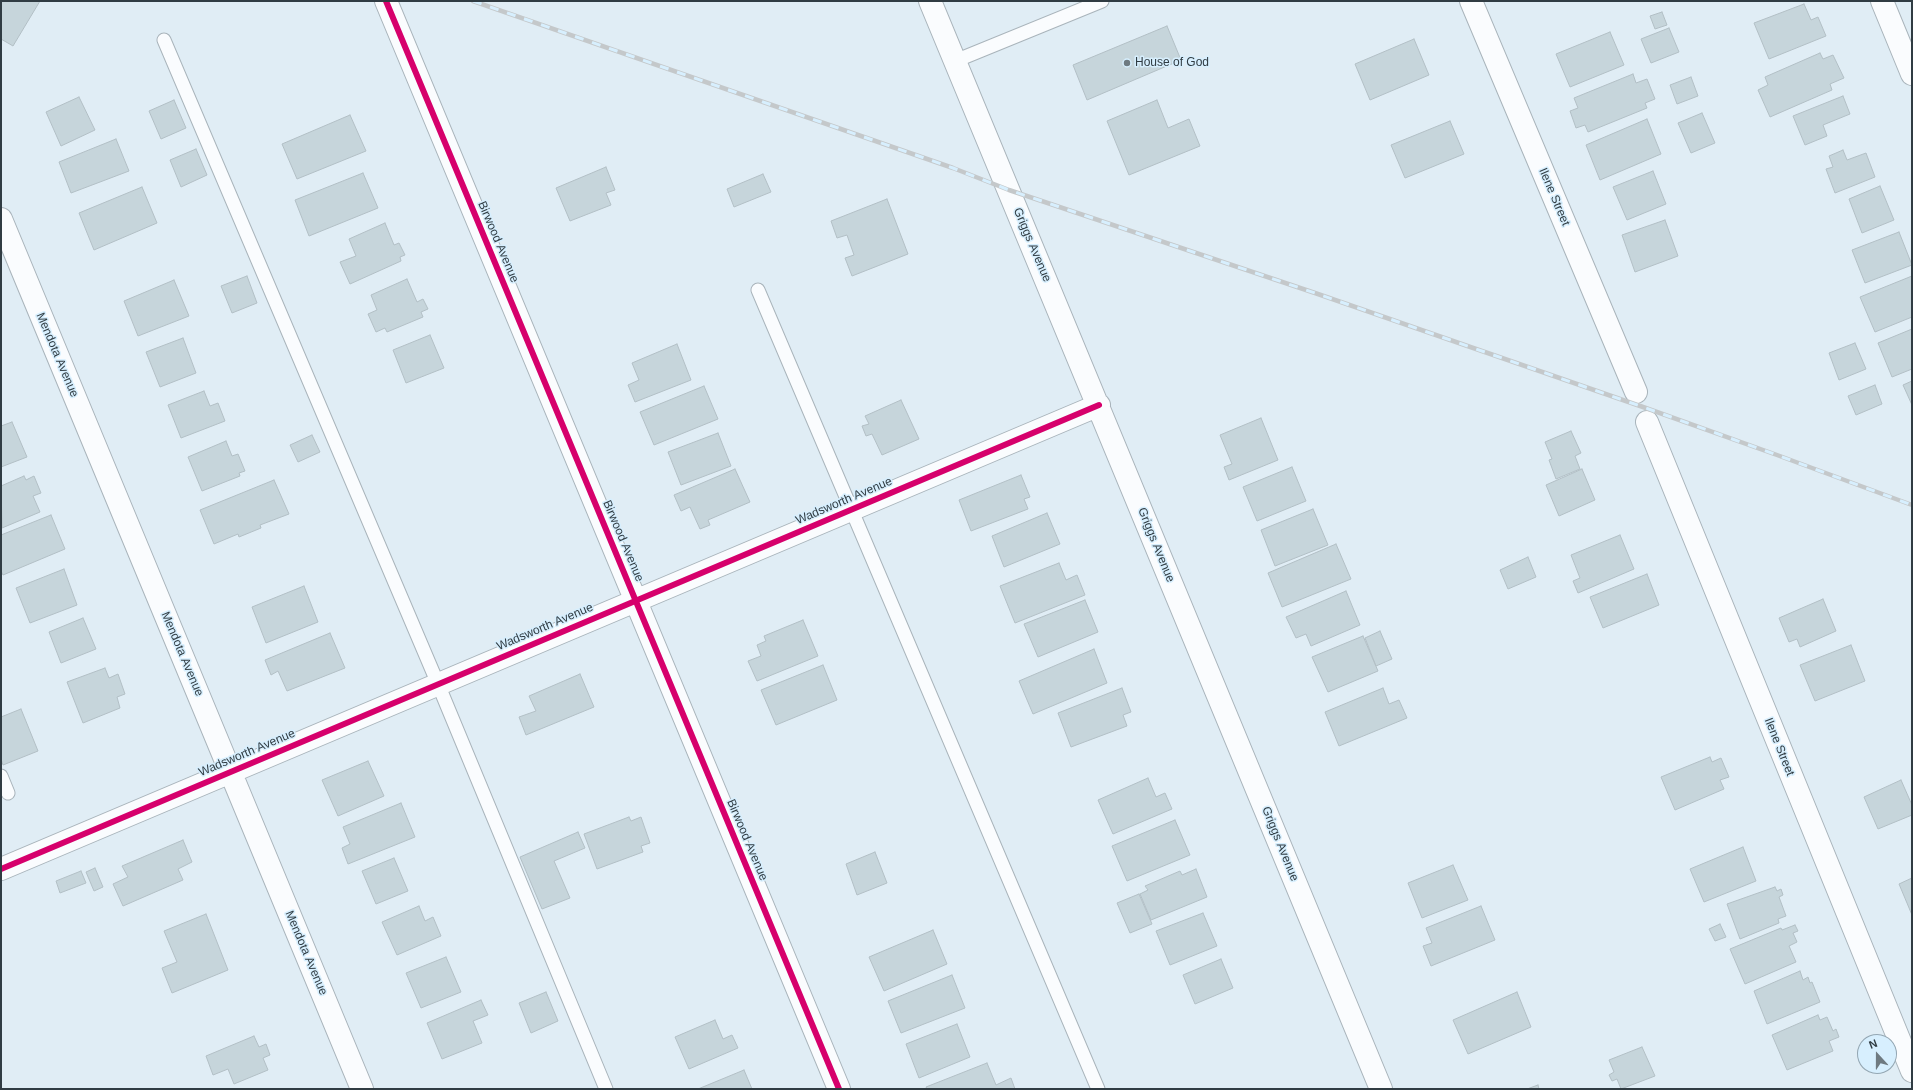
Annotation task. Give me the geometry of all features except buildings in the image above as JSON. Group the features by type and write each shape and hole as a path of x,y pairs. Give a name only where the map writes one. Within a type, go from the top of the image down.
{"street":[{"name":"Birwood Avenue","path":"386,1 839,1089"},
{"name":"Griggs Avenue","path":"930,1 1099,405 1381,1089"},
{"name":"Ilene Street","path":"1472,1 1636,392"},
{"path":"1882,1 1912,74"},
{"name":"Mendota Avenue","path":"1,219 362,1089"},
{"name":"Wadsworth Avenue","path":"1,869 1099,405"},
{"name":"Ilene Street","path":"1647,422 1912,1071"}],"lane":[{"path":"955,61 1102,1"},
{"path":"164,40 438,684 606,1089"},
{"path":"758,290 1098,1089"},
{"path":"1,776 8,793"}],"railway":[{"path":"473,1 953,168 1009,190 1315,293 1643,407 1912,505"}],"cycle path":[{"path":"386,1 839,1089"},
{"path":"1,869 1099,405"}],"place":[{"name":"House of God","path":"1127,63"}]}
